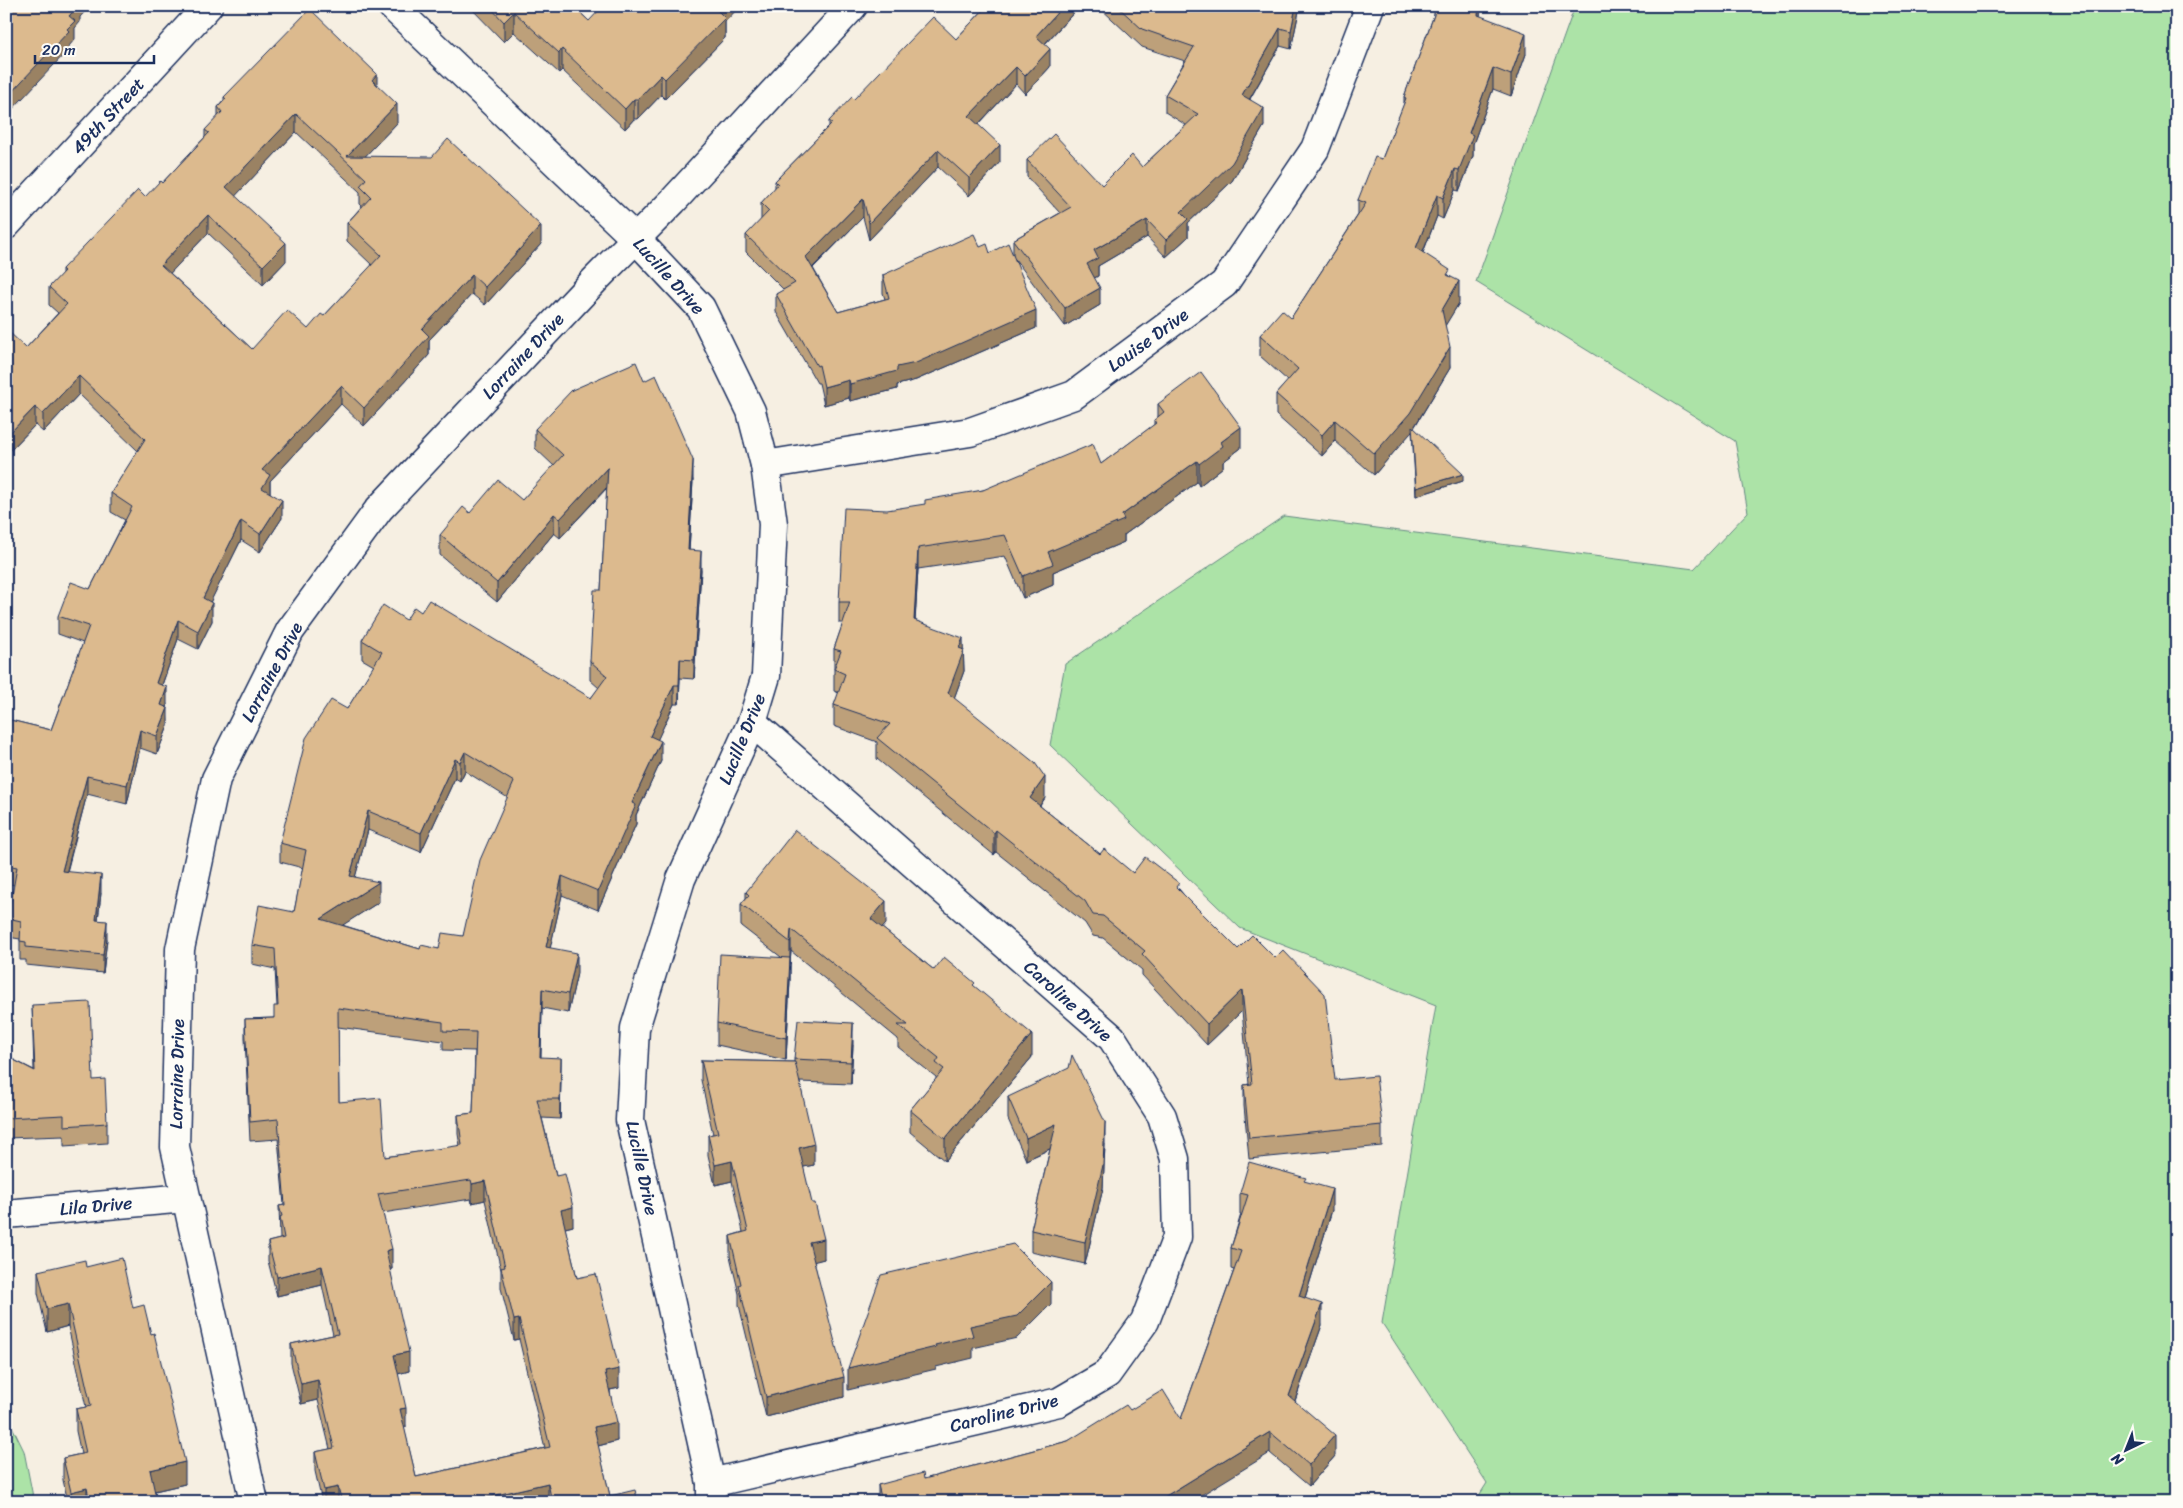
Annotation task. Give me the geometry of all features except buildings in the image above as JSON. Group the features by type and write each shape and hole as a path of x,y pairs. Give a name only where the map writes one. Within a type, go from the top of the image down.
{"street":[{"name":"49th Street","path":"6,225 208,6"},
{"name":"Lucille Drive","path":"392,6 636,239 701,308 751,410 765,465 774,524 766,676 752,722 681,879 635,1028 631,1083 630,1120 711,1492"},
{"name":"Lorraine Drive","path":"254,1502 175,1147 180,949 216,779 290,631 380,509 636,239 853,6"},
{"name":"Louise Drive","path":"765,465 970,432 1074,395 1224,284 1315,149 1370,6"},
{"name":"Caroline Drive","path":"711,1492 1059,1402 1107,1374 1145,1321 1177,1237 1175,1159 1162,1116 1112,1038 752,722"},
{"name":"Lila Drive","path":"6,1214 186,1198"}],"green space":[{"path":"1575,6 2177,6 2177,1502 1475,1502 1487,1483 1382,1323 1436,1005 1240,928 1050,745 1065,664 1284,516 1694,569 1748,512 1735,441 1476,282"},
{"path":"6,1414 24,1451 34,1502 6,1502"}]}
